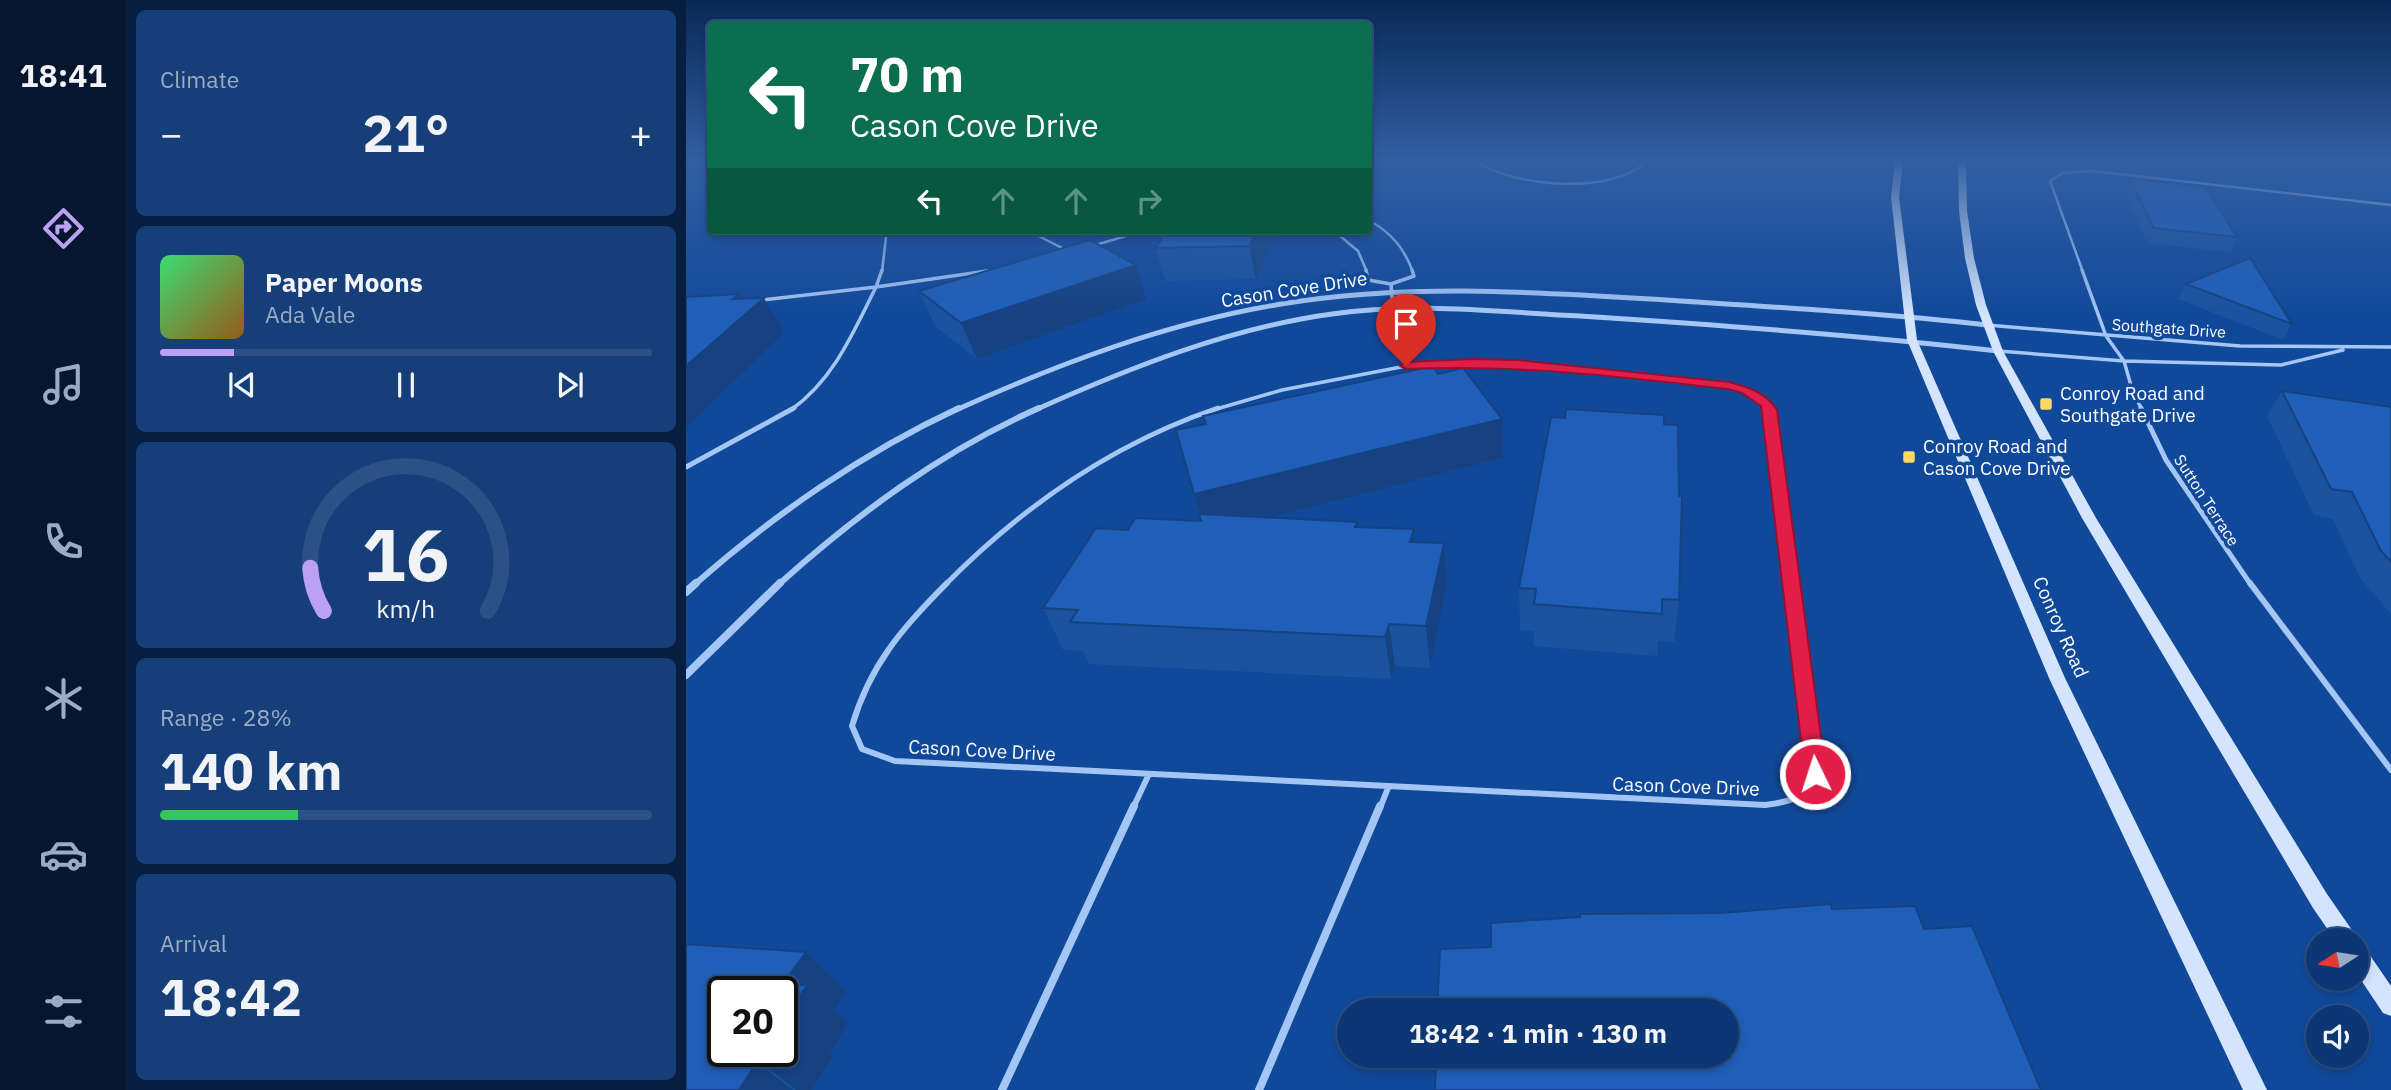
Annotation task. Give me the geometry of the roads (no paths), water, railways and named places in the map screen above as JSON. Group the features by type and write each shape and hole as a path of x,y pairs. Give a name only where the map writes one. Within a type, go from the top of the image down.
{"main road":[{"name":"Conroy Road","path":"1897,213 1912,340 2057,678 2255,1090"},
{"path":"1961,213 1967,254 1987,325 1998,351 2095,529 2339,928"},
{"path":"2370,975 2391,1005"}],"street":[{"name":"Cason Cove Drive","path":"686,592 776,517 901,438 1017,382 1089,355 1206,319 1306,300 1391,288 1530,291 1909,315 1987,325"},
{"name":"Cason Cove Drive","path":"686,675 769,593 854,519 906,482 1028,412 1214,338 1364,310 1497,310 1670,320 1912,340 1998,351"}],"lane":[{"name":"Sutton Terrace","path":"2060,213 2106,336 2124,361 2132,389 2166,460 2230,557 2391,770"},
{"name":"Cason Cove Drive","path":"1339,235 1360,250 1367,266 1368,280 1391,288 1414,275 1404,248 1384,228 1372,222"},
{"path":"686,467 775,418 813,392 840,356 876,287 888,246 884,235"},
{"path":"1036,235 1071,253 1061,255"},
{"path":"1082,249 1129,235"},
{"path":"752,300 876,287 996,270"},
{"name":"Cason Cove Drive","path":"1391,288 1393,310 1406,366"},
{"name":"Southgate Drive","path":"1987,325 2197,343 2350,349 2391,347"},
{"name":"Southgate Drive","path":"1998,351 2124,361 2281,365 2350,349"},
{"name":"Cason Cove Drive","path":"1473,362 1623,374 1729,386 1746,390 1766,404 1770,410 1815,774 1803,796 1786,803 1765,806 1388,788 895,761 862,749 852,726 865,686 894,645 937,593 984,546 1041,500 1100,461 1152,433 1210,410 1310,383 1406,366 1473,362"},
{"path":"1002,1090 1149,774"},
{"path":"1259,1090 1388,788"}],"place":[{"name":"Conroy Road and Southgate Drive","path":"2046,404"},
{"name":"Conroy Road and Cason Cove Drive","path":"1909,457"}]}
